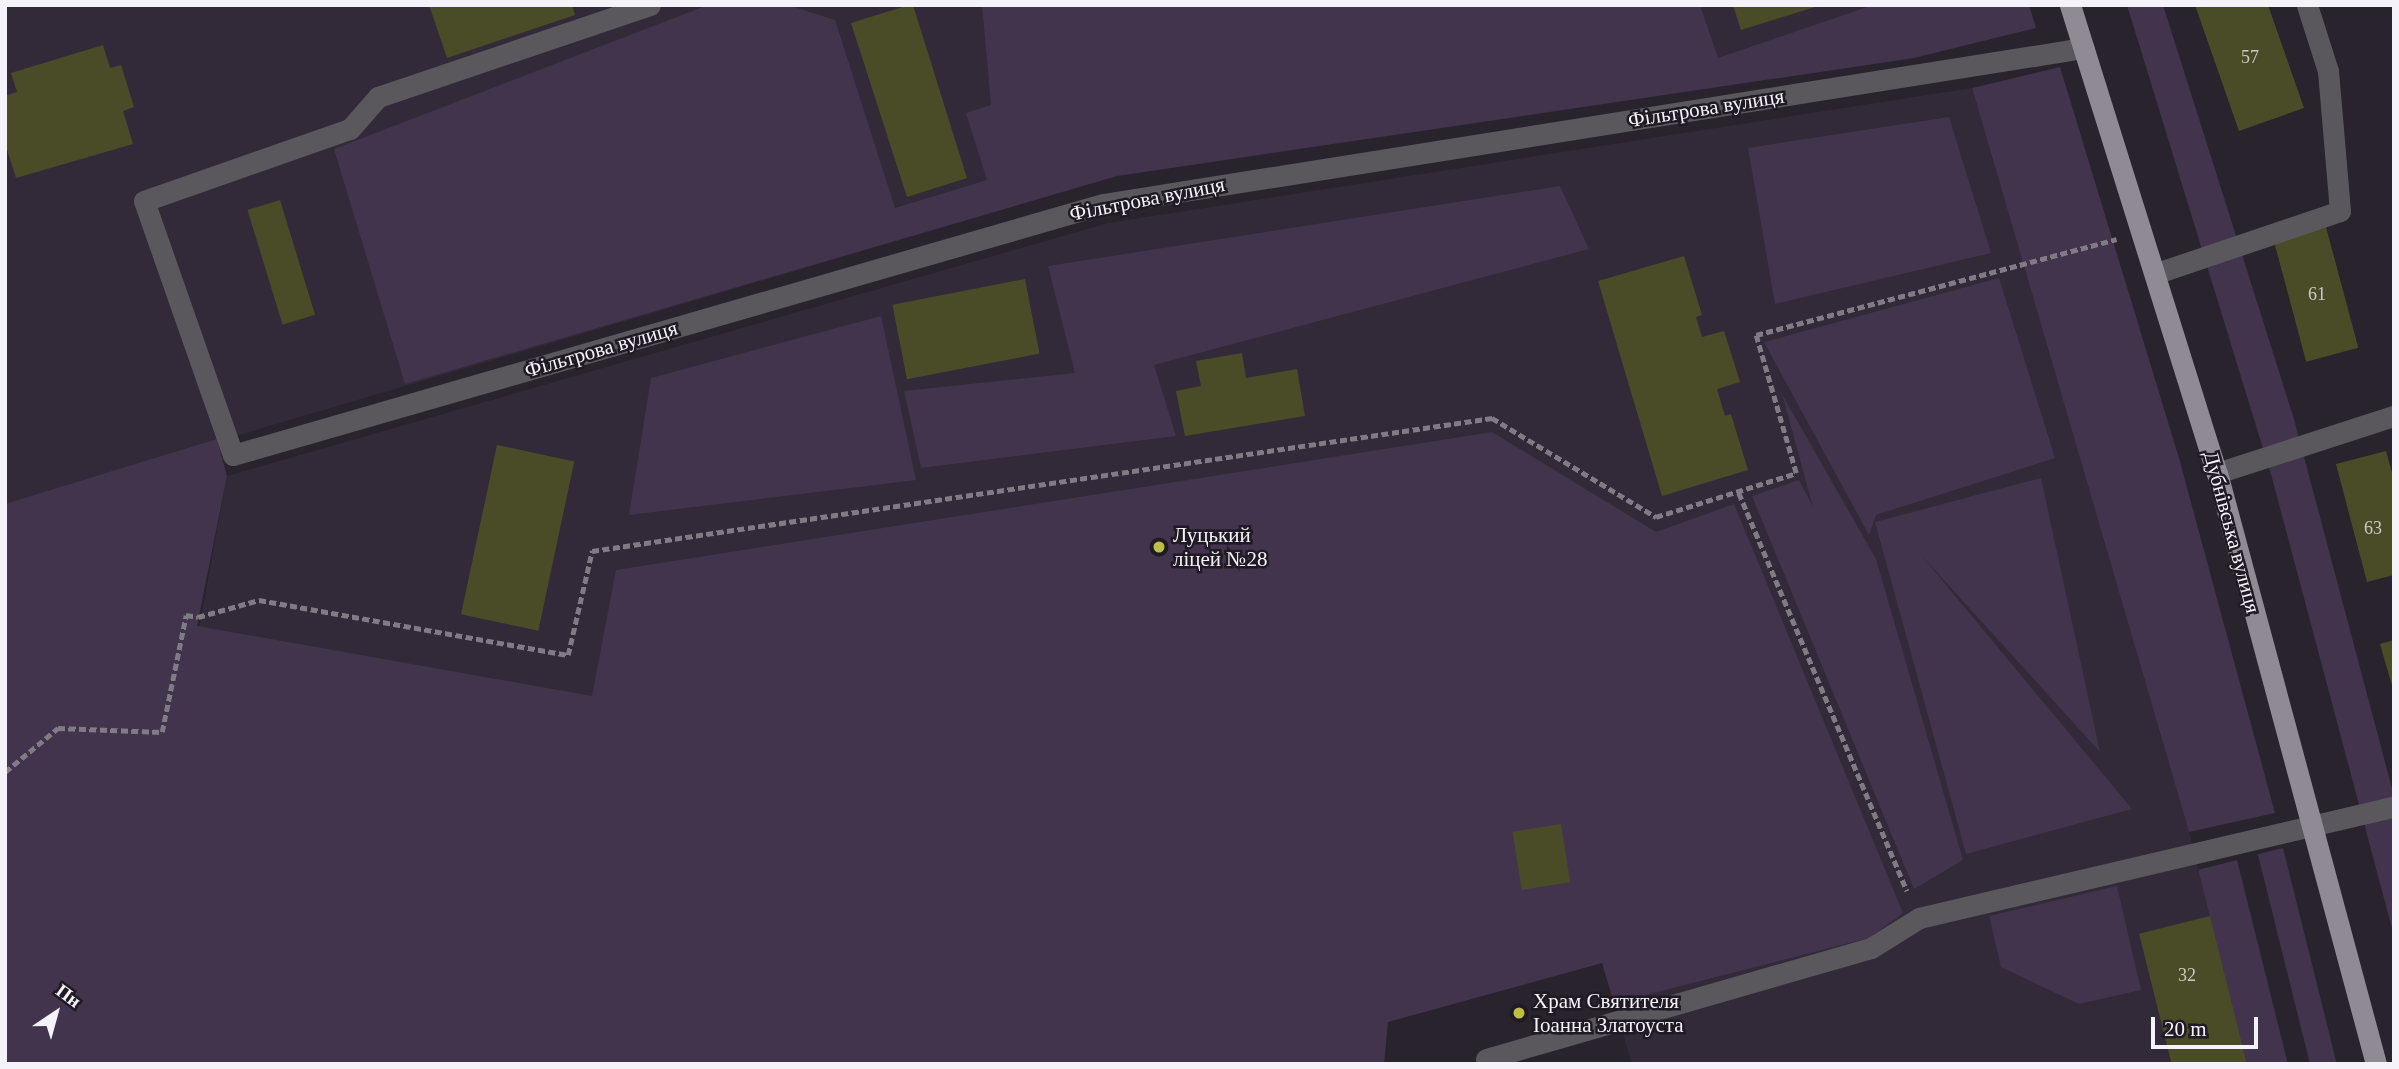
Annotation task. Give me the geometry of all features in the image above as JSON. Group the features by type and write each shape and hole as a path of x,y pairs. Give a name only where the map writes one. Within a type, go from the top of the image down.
{"main road":[{"name":"Дубнівська вулиця","path":"2070,5 2157,273 2217,474 2376,1064"}],"street":[{"name":"Фільтрова вулиця","path":"650,5 378,97 350,129 144,201 233,455 1103,204 2084,48"},
{"path":"2157,273 2340,211 2328,71 2307,5"},
{"path":"2217,474 2394,416"},
{"path":"1486,1059 1871,948 1919,918 2312,824 2394,807"}],"path":[{"path":"5,772 58,728 162,732 186,615 198,617 259,600 568,654 592,551 1492,418 1656,517 1797,473 1756,335 2144,232"},
{"path":"1739,493 1919,918"}],"shaded area":[{"path":"5,5 1896,5 1914,58 1117,176 5,504"},
{"path":"708,5 788,5 835,20 895,208 987,180 966,113 991,105 982,5 1700,5 1718,58 1873,5 2029,5 2036,28 1914,58 1117,176 405,384 334,149"},
{"path":"2127,5 2163,5 2294,419 2394,796 2394,936 2272,478"},
{"path":"2060,67 2179,458 2275,813 2189,832 1972,88"},
{"name":"Луцький ліцей №28","path":"1972,88 2189,832 2247,1064 1632,1064 1602,963 1236,1064 119,1064 227,476 1108,223"},
{"path":"1949,117 1991,253 1775,304 1748,148"},
{"path":"1560,186 1589,249 1154,365 1176,436 921,468 904,391 1075,373 1048,266"},
{"path":"1999,278 2055,458 1876,515 1869,535 1764,342"},
{"path":"881,316 916,480 629,515 651,378"},
{"path":"1782,394 1876,559 1963,860 1914,889 1752,496 1799,480 1813,507"},
{"path":"1492,432 1656,532 1734,504 1903,913 1869,938 1614,1003 1602,963 1388,1022 1384,1064 5,1064 5,504 217,439 227,476 197,626 592,696 616,570"},
{"path":"2041,478 2100,752 1922,556 2132,809 1966,854 1875,522"},
{"path":"2283,848 2337,1064 2310,1064 2258,854"},
{"path":"2237,860 2288,1064 2247,1064 2198,870"},
{"path":"2117,886 2141,990 2079,1004 2001,967 1989,916"}],"building":[{"path":"429,5 572,5 575,15 447,58"},
{"path":"913,5 967,178 907,197 851,23"},
{"path":"1733,5 1818,5 1818,6 1741,30"},
{"path":"2195,5 2268,5 2304,108 2239,131"},
{"path":"103,45 110,68 121,65 134,107 123,111 133,144 16,178 5,143 5,96 17,92 11,73"},
{"path":"280,200 315,315 283,325 247,210"},
{"path":"2326,227 2358,348 2306,362 2274,241"},
{"path":"1684,256 1702,315 1696,317 1702,337 1724,331 1740,382 1717,389 1725,416 1731,414 1748,470 1662,496 1598,281"},
{"path":"1025,279 1040,354 907,379 892,305"},
{"path":"1242,353 1246,378 1297,369 1305,416 1185,436 1176,391 1201,386 1196,361"},
{"path":"497,445 574,461 538,631 461,614"},
{"path":"2386,451 2394,480 2394,575 2367,582 2336,464"},
{"path":"2394,640 2394,689 2393,689 2380,644"},
{"path":"1561,824 1570,882 1522,890 1513,832"},
{"path":"2210,916 2247,1064 2172,1064 2139,934"}],"place":[{"name":"Луцький ліцей №28","path":"1159,547"},
{"name":"Храм Святителя Іоанна Златоуста","path":"1519,1013"}]}
